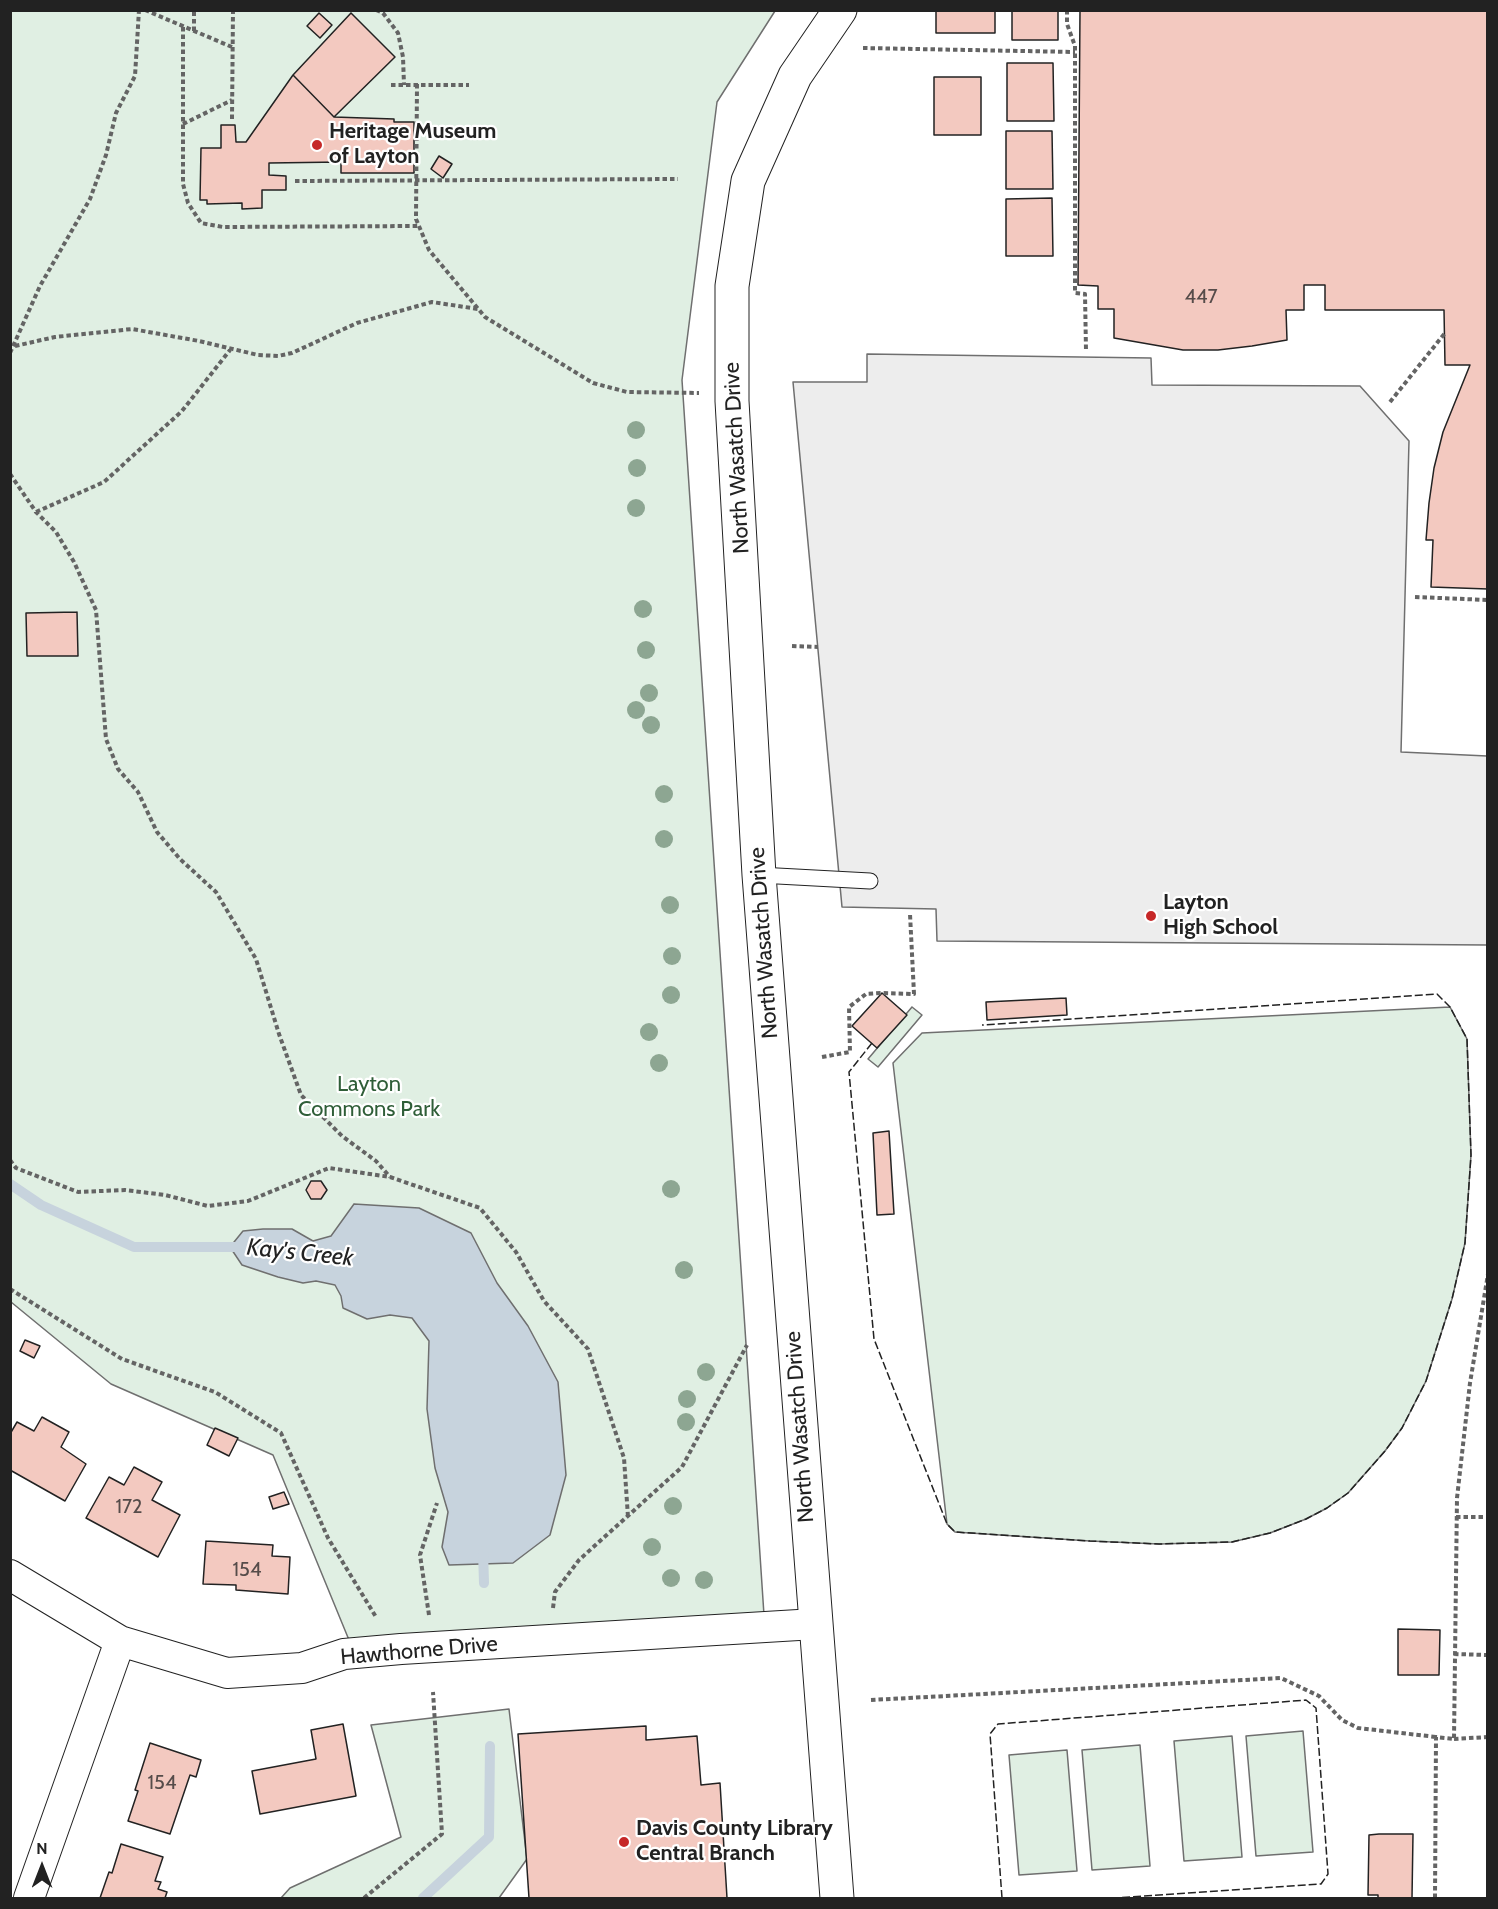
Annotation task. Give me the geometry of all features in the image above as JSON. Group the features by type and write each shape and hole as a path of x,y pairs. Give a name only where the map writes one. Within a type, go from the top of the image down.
{"street":[{"name":"North Wasatch Drive","path":"837,1899 759,874 732,392 732,286 748,182 795,76 840,10"},
{"name":"Hawthorne Drive","path":"10,1575 120,1641 227,1673 302,1668 344,1654 815,1624"},
{"path":"29,1899 120,1641"}],"lane":[{"path":"759,874 870,881"}],"path":[{"path":"10,353 40,286 90,199 106,155 116,112 135,76 139,10"},
{"path":"146,10 232,47"},
{"path":"194,10 194,31"},
{"path":"232,119 233,10"},
{"path":"376,10 383,13 398,33 403,57 404,85"},
{"path":"1067,10 1067,24 1075,46 1075,293 1086,294 1086,351"},
{"path":"183,27 183,184 188,204 201,223 223,227 419,226"},
{"path":"863,48 1075,52"},
{"path":"417,84 416,219 429,250 485,316 593,383 627,392 732,392"},
{"path":"392,85 469,85"},
{"path":"183,124 232,100"},
{"path":"295,182 678,179"},
{"path":"15,346 55,338 132,329 199,341 230,350 278,356 292,353 357,323 432,302 479,309"},
{"path":"1390,402 1445,333"},
{"path":"36,512 104,482 182,411 230,350"},
{"path":"10,474 36,512 56,532 74,562 96,610 106,739 118,769 138,792 157,831 180,859 216,892 256,959 301,1095 342,1136 376,1161 390,1177"},
{"path":"1415,597 1488,600"},
{"path":"792,646 818,647"},
{"path":"822,1057 850,1052 849,1007 866,994 914,994 910,914"},
{"path":"10,1160 16,1168 78,1192 125,1190 165,1195 208,1206 248,1201 329,1168 390,1177 480,1208 516,1252 544,1301 588,1349 624,1458 628,1517"},
{"path":"1454,1739 1457,1498 1470,1383 1488,1274"},
{"path":"10,1288 122,1359 215,1392 281,1432 328,1538 376,1617"},
{"path":"553,1609 555,1592 579,1560 682,1467 747,1345"},
{"path":"434,1649 420,1556 437,1503"},
{"path":"1456,1517 1488,1517"},
{"path":"1454,1654 1488,1655"},
{"path":"871,1700 1281,1678 1319,1696 1342,1720 1358,1728 1454,1739 1488,1737"},
{"path":"364,1899 442,1834 433,1692"},
{"path":"1436,1737 1436,1899"}],"green space":[{"name":"Layton Commons Park","path":"10,11 775,11 717,102 682,380 764,1615 349,1640 273,1455 111,1384 11,1302"},
{"path":"912,1007 922,1015 878,1067 868,1059"},
{"path":"1450,1007 1467,1039 1471,1155 1465,1243 1452,1299 1426,1381 1402,1428 1348,1493 1306,1519 1270,1533 1232,1542 1159,1544 955,1532 947,1524 893,1063 922,1033"},
{"path":"509,1709 527,1859 499,1898 281,1898 290,1888 401,1837 371,1725"},
{"path":"1303,1731 1313,1852 1256,1856 1246,1736"},
{"path":"1232,1736 1242,1857 1184,1861 1174,1741"},
{"path":"1140,1745 1150,1866 1092,1870 1082,1750"},
{"path":"1067,1750 1077,1871 1019,1875 1009,1755"}],"shaded area":[{"path":"867,354 1151,358 1152,385 1360,386 1409,441 1401,752 1487,756 1487,945 937,941 936,909 842,907 793,382 867,382"}],"water":[{"path":"354,1204 419,1208 471,1233 497,1283 528,1326 558,1382 566,1475 550,1535 513,1563 449,1565 442,1547 448,1512 435,1468 427,1409 429,1341 412,1318 390,1315 367,1319 343,1308 341,1296 335,1285 316,1281 303,1283 242,1265 230,1247 243,1231 292,1229 313,1241 331,1236"}],"building":[{"path":"936,10 995,10 995,33 936,33"},
{"path":"1012,10 1058,10 1058,40 1012,40"},
{"path":"1080,10 1488,10 1488,589 1431,587 1433,540 1426,540 1434,468 1443,432 1470,365 1445,365 1444,310 1325,310 1325,285 1304,285 1304,310 1286,310 1287,340 1218,350 1183,350 1114,338 1114,309 1098,309 1098,286 1078,285"},
{"path":"319,13 332,25 320,38 307,26"},
{"path":"351,13 395,57 334,117 293,75"},
{"path":"1007,63 1053,63 1054,121 1007,121"},
{"name":"Heritage Museum of Layton","path":"293,75 334,117 414,122 414,173 341,173 341,162 269,163 269,175 286,176 286,190 262,190 262,208 242,209 242,203 207,204 207,200 200,200 201,148 221,148 221,125 235,125 236,142 246,142"},
{"path":"934,77 981,77 981,135 934,135"},
{"path":"1006,131 1052,131 1053,189 1006,189"},
{"path":"439,156 452,164 443,178 431,169"},
{"path":"1052,198 1053,256 1006,256 1006,199"},
{"path":"77,612 78,656 27,656 26,613"},
{"path":"882,993 907,1015 877,1048 852,1026"},
{"path":"1066,998 1067,1015 987,1020 986,1002"},
{"path":"889,1131 894,1214 877,1215 873,1133"},
{"path":"311,1181 321,1181 327,1190 321,1199 311,1199 306,1190"},
{"path":"25,1340 40,1346 34,1358 20,1351"},
{"path":"42,1417 69,1432 61,1447 86,1464 65,1501 10,1470 10,1434 17,1422 34,1431"},
{"path":"215,1428 238,1438 229,1456 207,1445"},
{"path":"134,1467 162,1482 152,1500 180,1515 158,1557 86,1518 109,1477 124,1485"},
{"path":"284,1492 289,1504 273,1509 269,1497"},
{"path":"206,1541 273,1545 272,1556 290,1557 288,1594 236,1590 236,1585 203,1584"},
{"path":"1398,1629 1440,1630 1439,1675 1398,1675"},
{"path":"343,1724 356,1796 260,1814 252,1771 316,1759 311,1730"},
{"name":"Davis County Library Central Branch","path":"646,1726 646,1740 697,1736 701,1785 720,1783 727,1898 529,1898 518,1734"},
{"path":"150,1743 201,1760 196,1777 190,1775 170,1834 128,1821"},
{"path":"1413,1834 1412,1898 1378,1898 1378,1895 1368,1895 1369,1835"},
{"path":"121,1844 163,1857 155,1881 161,1882 158,1889 167,1892 165,1898 100,1898 109,1872 112,1873"}],"waterway":[{"name":"Kay's Creek","path":"10,1184 41,1205 134,1247 244,1247"},
{"name":"Kay's Creek","path":"483,1551 484,1583"},
{"name":"Kay's Creek","path":"423,1898 489,1837 490,1746"}],"fence":[{"path":"872,1043 849,1072 874,1339 947,1524 955,1532 1159,1544 1232,1542 1270,1533 1306,1519 1348,1493 1402,1428 1426,1381 1452,1299 1465,1243 1471,1155 1467,1039 1450,1007 1437,994 982,1025"},
{"path":"1002,1898 990,1734 998,1724 1306,1700 1316,1708 1328,1874 1321,1884 1116,1898"}],"place":[{"name":"Heritage Museum of Layton","path":"317,145"},
{"name":"Layton High School","path":"1151,916"},
{"name":"Davis County Library Central Branch","path":"624,1842"}]}
